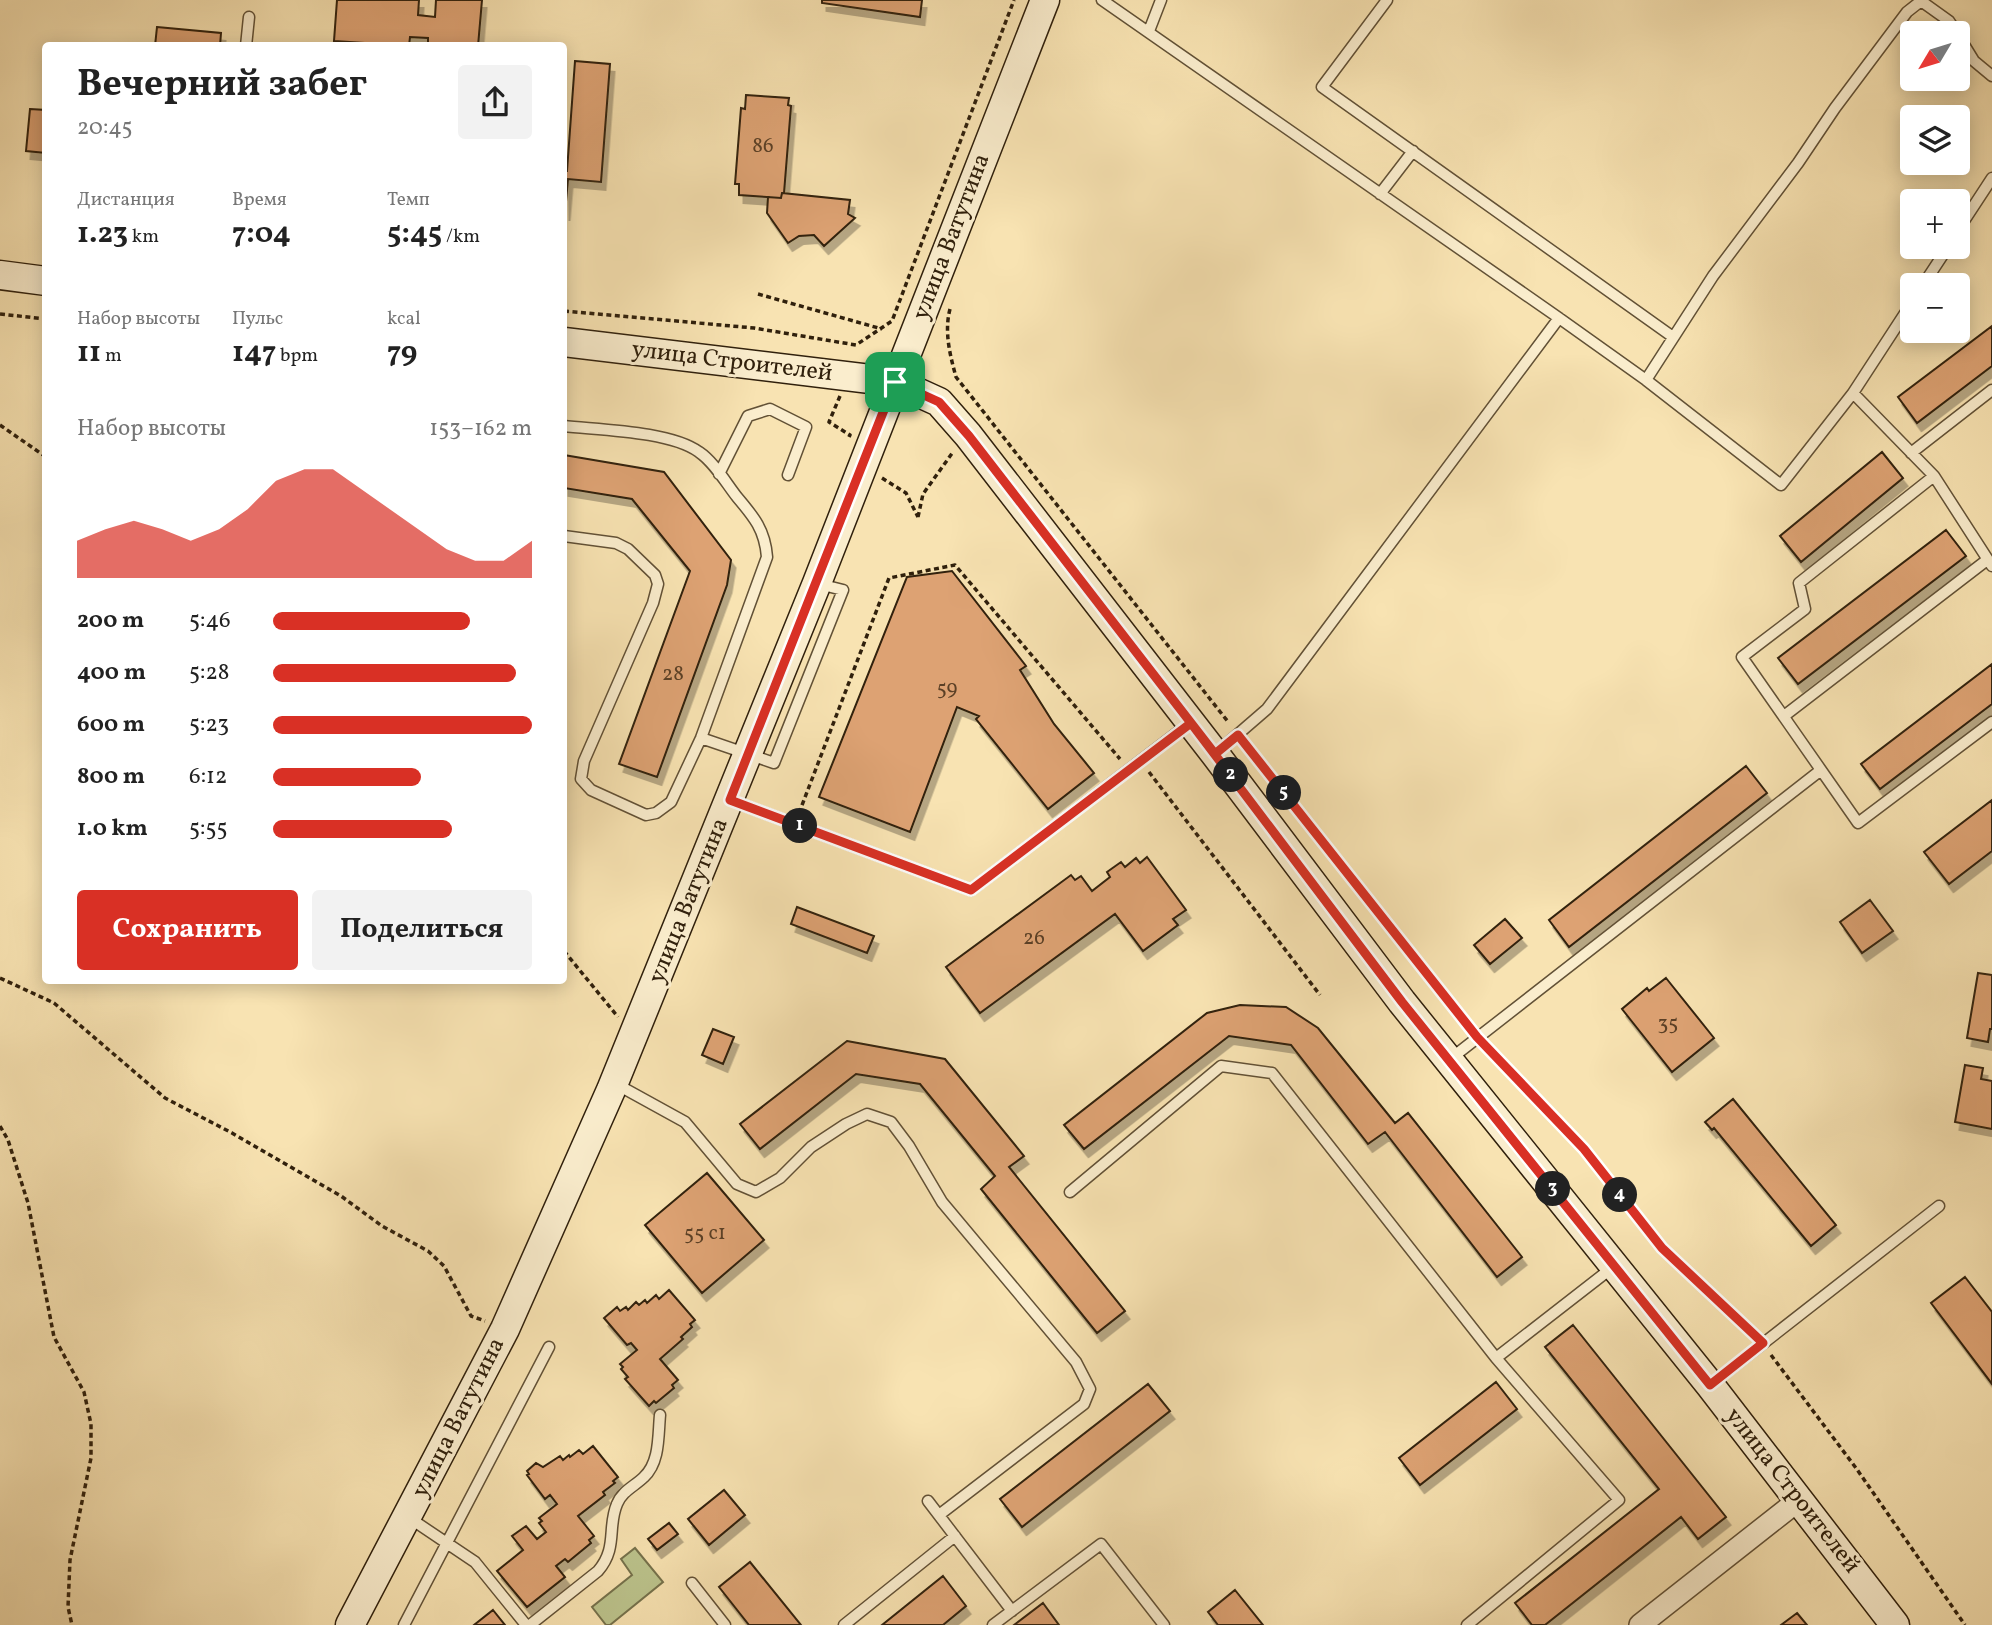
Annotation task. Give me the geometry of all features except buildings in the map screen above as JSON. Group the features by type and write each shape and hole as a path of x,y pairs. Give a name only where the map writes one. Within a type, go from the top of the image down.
{"main road":[{"name":"улица Ватутина","path":"350,1625 505,1329 614,1082 817,583 1045,0"},
{"path":"0,275 42,280"},
{"name":"улица Строителей","path":"567,342 895,382 939,402 969,436 1215,754 1402,1002 1710,1385 1895,1625"}],"street":[{"path":"1640,1625 1800,1499"}],"lane":[{"path":"1102,0 1559,317 1646,380 1781,485 1853,393 1900,321"},
{"path":"1149,31 1161,0"},
{"path":"1387,0 1322,87 1673,337"},
{"path":"1900,21 1921,1 1950,21"},
{"path":"246,42 249,17"},
{"path":"1646,380 1713,276 1900,21"},
{"path":"1970,54 1992,76"},
{"path":"1380,194 1413,150"},
{"path":"1970,212 1992,178"},
{"path":"1215,754 1267,709 1559,317"},
{"path":"1911,453 1992,390"},
{"path":"1784,716 1990,563 1934,477 1853,393"},
{"path":"719,474 748,416 770,409 806,427 788,475"},
{"path":"567,426 658,437 684,443 701,452 754,517 766,539 767,557 701,738 671,802 656,813 646,814 591,790 581,779 584,761 653,603 658,584 654,575 628,549 616,543 567,536"},
{"path":"1934,477 1799,583 1805,609 1742,657 1858,823 1992,722"},
{"path":"730,800 971,890 1191,723"},
{"path":"701,738 747,754"},
{"path":"1449,1060 1821,770"},
{"path":"1070,1192 1221,1066 1272,1073 1496,1358 1619,1500 1467,1625"},
{"path":"614,1082 685,1122 737,1184 756,1192 780,1178 811,1147 846,1124 867,1114 891,1122 909,1146 942,1202 1076,1362 1090,1389 1084,1404 939,1515"},
{"path":"1710,1385 1939,1206"},
{"path":"1496,1358 1615,1265"},
{"path":"404,1625 549,1348"},
{"path":"408,1517 475,1562 528,1625 598,1571 607,1561 618,1501 645,1477 656,1456 660,1415"},
{"path":"928,1500 1012,1611"},
{"path":"844,1625 955,1536"},
{"path":"993,1625 1101,1544 1164,1625"},
{"path":"692,1583 725,1625"}],"path":[{"path":"848,445 850,435 829,422 856,345 892,321 1014,0"},
{"path":"758,294 881,328"},
{"path":"950,308 949,350 956,377 1477,1037 1584,1149 1662,1248 1763,1343 1856,1468 1965,1625"},
{"path":"567,311 754,328 856,345"},
{"path":"0,314 42,319"},
{"path":"0,425 42,454"},
{"path":"877,476 906,493 918,517 923,494 953,452"},
{"path":"794,824 890,578 955,565 1119,759 1149,772 1320,995"},
{"path":"567,955 616,1016 635,1030"},
{"path":"0,978 54,1003 165,1098 330,1189 382,1226 428,1251 443,1266 471,1316 505,1329"},
{"path":"0,1126 8,1140 29,1203 54,1337 84,1392 91,1424 91,1458 70,1560 68,1607 72,1625"}],"green space":[{"path":"635,1548 663,1582 610,1625 606,1625 592,1607 632,1575 621,1559"}],"route":[{"path":"895,382 939,402 969,436 1215,754 1238,735 1477,1037 1584,1149 1662,1248 1763,1343 1710,1385 1402,1002 1191,723 971,890 730,800 895,382"}]}
